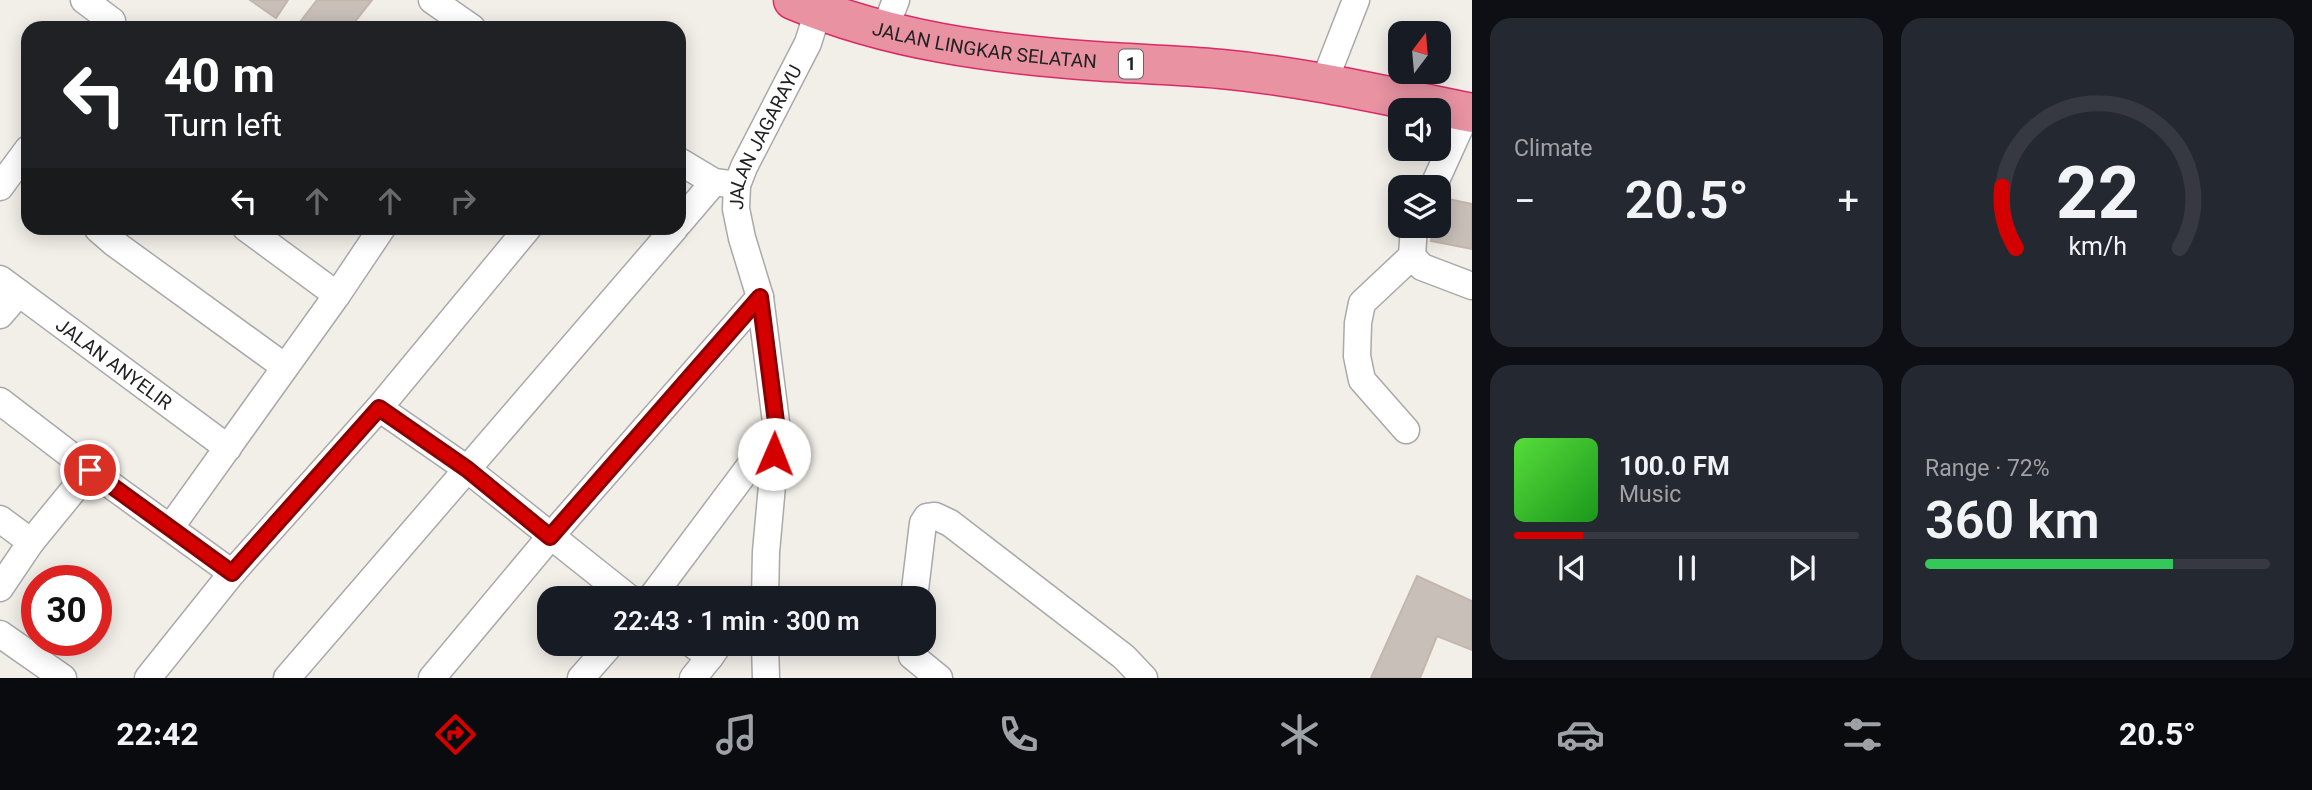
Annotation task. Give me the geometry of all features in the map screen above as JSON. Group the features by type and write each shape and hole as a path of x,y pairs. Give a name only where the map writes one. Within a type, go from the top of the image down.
{"highway":[{"name":"JALAN LINGKAR SELATAN","path":"806,5 890,15 991,52 1220,69 1324,82 1470,113"}],"street":[{"path":"84,0 108,21"},
{"path":"432,0 462,21"},
{"path":"1324,82 1356,0"},
{"name":"JALAN JAGARAYU","path":"762,586 777,430 760,297 736,209 725,184 744,167 808,43 806,5"},
{"path":"1439,175 1470,113"},
{"path":"0,187 21,158"},
{"path":"686,164 725,184 686,217"},
{"path":"105,235 285,367"},
{"path":"256,235 337,295"},
{"path":"170,528 377,235"},
{"path":"156,675 232,573 379,408 522,235"},
{"path":"287,678 669,235"},
{"path":"1406,430 1362,380 1357,356 1358,323 1362,303 1412,256 1413,238"},
{"path":"1412,256 1422,267 1472,286"},
{"path":"0,314 9,286"},
{"name":"JALAN ANYELIR","path":"9,286 228,448"},
{"path":"432,678 550,537 760,297"},
{"path":"0,401 232,573"},
{"path":"379,408 467,469 613,586"},
{"path":"660,586 777,430"},
{"path":"0,588 31,542 90,470"},
{"path":"915,586 923,523 927,517 935,516 950,523 1124,657 1144,678"},
{"path":"0,519 31,542"},
{"path":"0,634 63,678"},
{"path":"581,678 600,656"},
{"path":"692,678 703,656"},
{"path":"765,656 766,678"},
{"path":"912,659 939,678"}],"building":[{"path":"250,0 288,0 276,18"},
{"path":"317,0 372,0 356,21 301,21"},
{"path":"1451,200 1472,204 1472,249 1431,241 1432,238 1451,238"},
{"path":"1417,576 1472,601 1472,650 1437,636 1420,678 1371,678"}],"route":[{"path":"90,470 232,573 379,408 467,469 550,537 760,297 777,430 774,454"}]}
